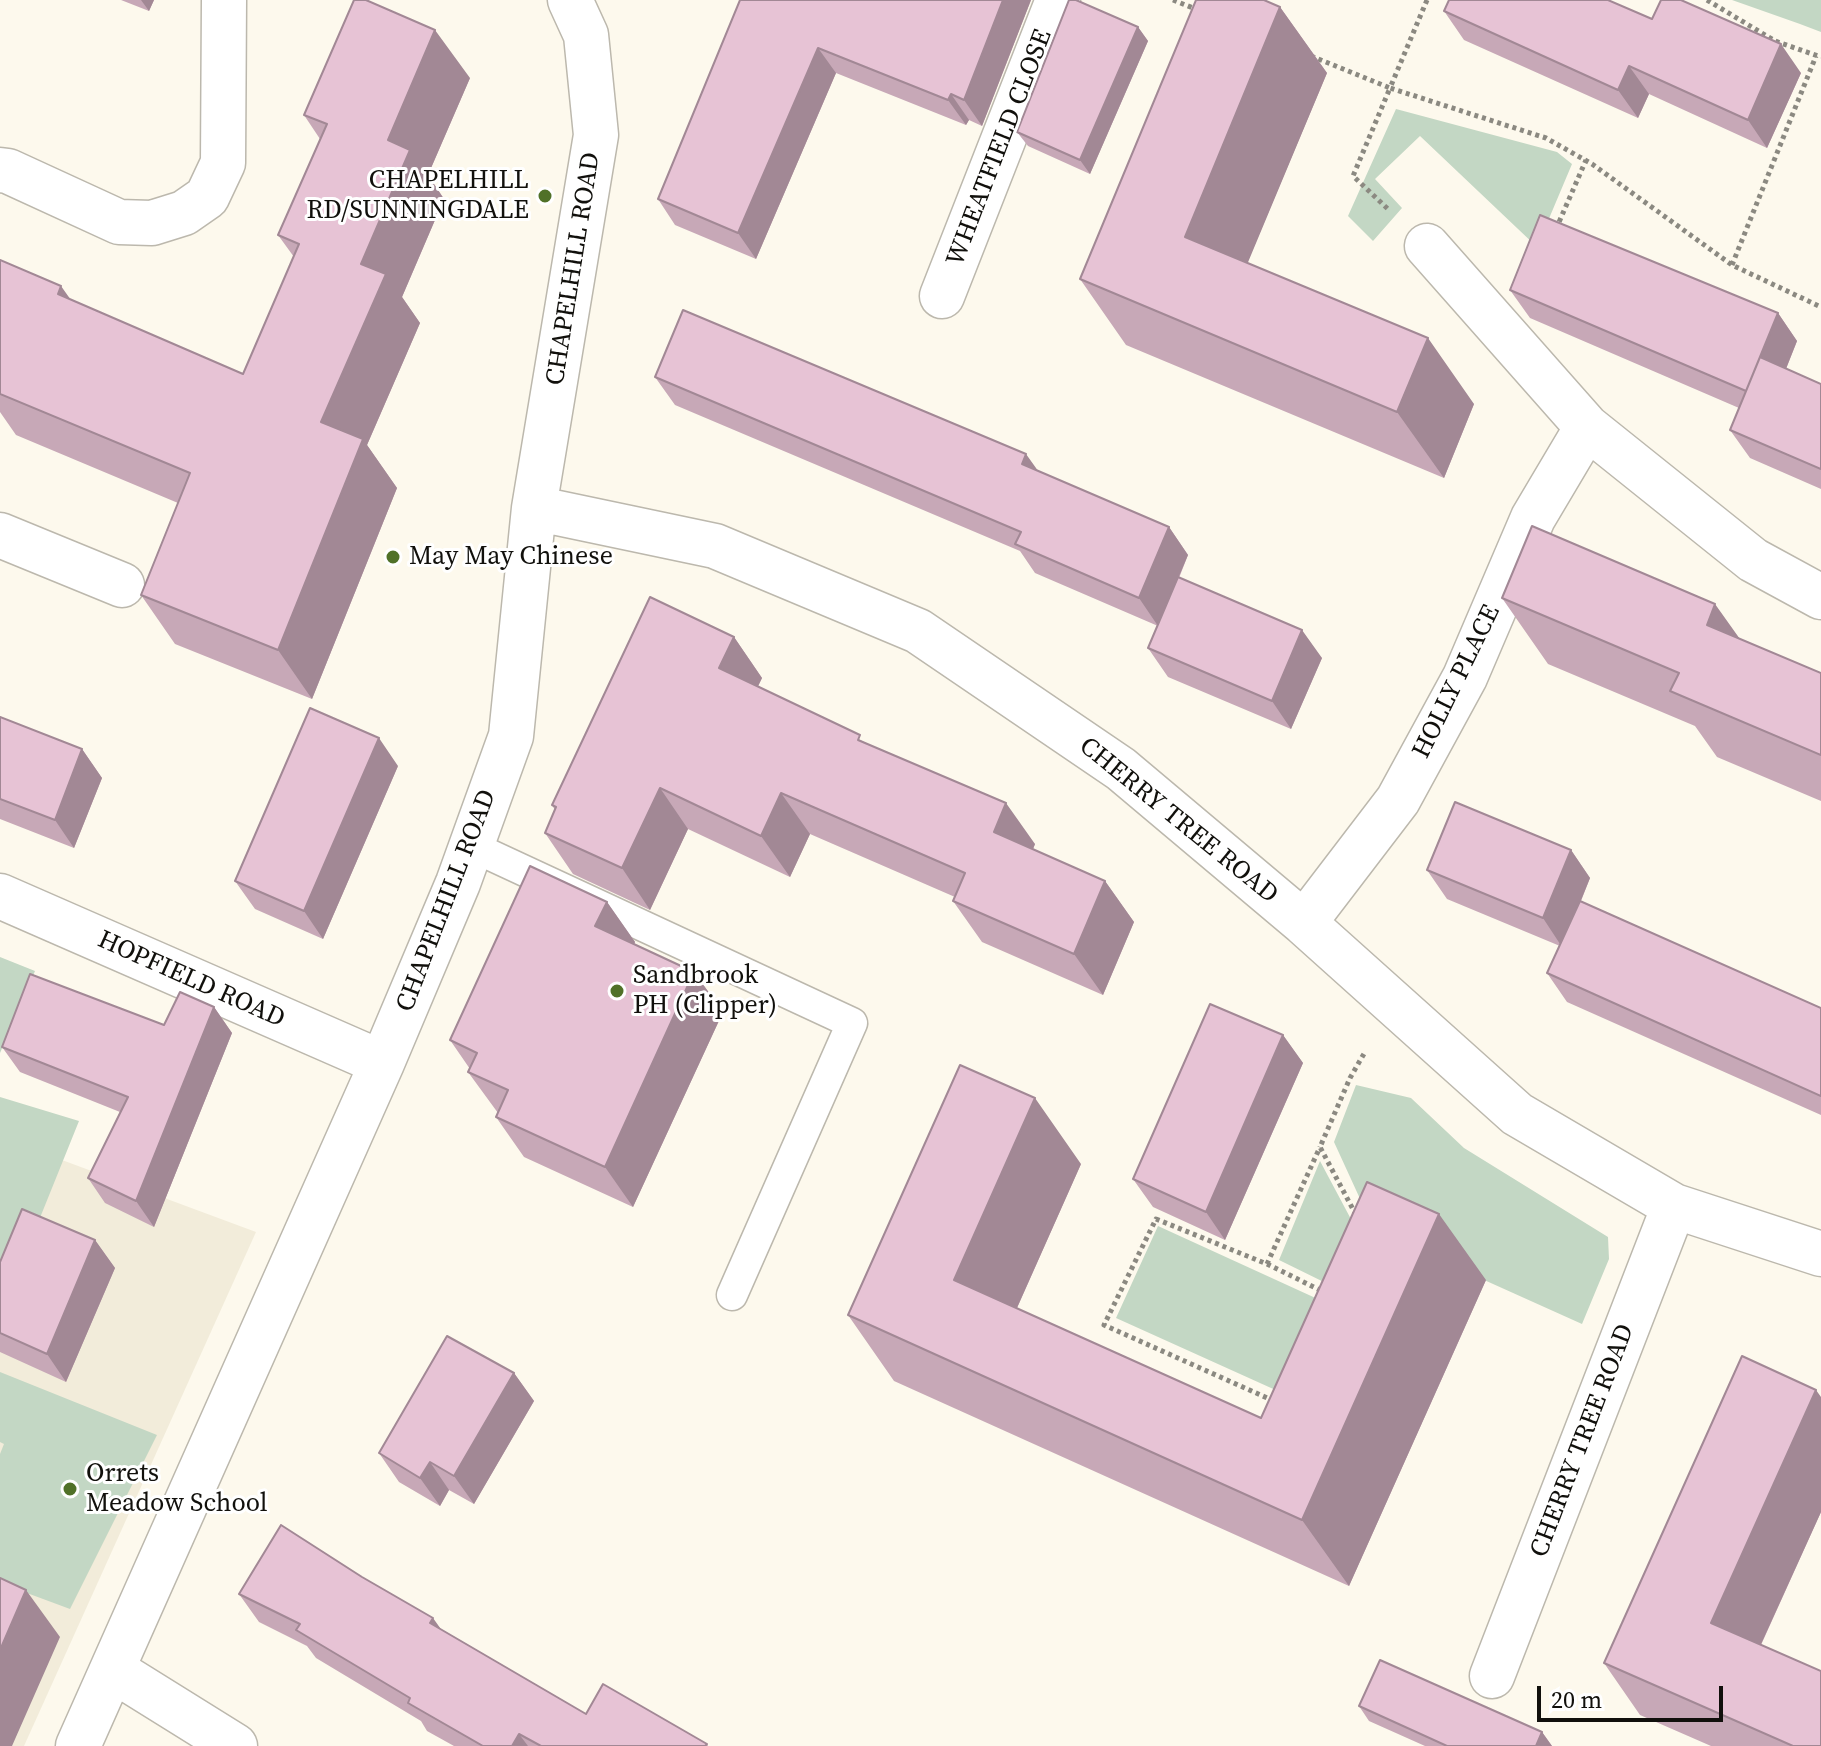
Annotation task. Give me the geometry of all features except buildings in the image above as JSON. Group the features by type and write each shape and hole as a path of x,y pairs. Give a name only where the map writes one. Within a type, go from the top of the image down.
{"street":[{"path":"0,170 119,222 152,223 184,213 207,197 223,163 224,0"},
{"name":"CHAPELHILL ROAD","path":"78,1746 382,1063 458,883 511,736 534,508 596,135 586,35 570,0"},
{"name":"WHEATFIELD CLOSE","path":"942,296 1058,0"},
{"path":"1427,246 1587,427 1753,560 1821,597"},
{"name":"HOLLY PLACE","path":"1304,923 1398,800 1465,677 1533,518 1587,427"},
{"name":"CHERRY TREE ROAD","path":"534,508 715,546 918,631 1121,769 1304,923 1517,1114 1674,1206 1821,1254"},
{"path":"0,535 122,585"},
{"name":"HOPFIELD ROAD","path":"0,896 382,1063"},
{"name":"CHERRY TREE ROAD","path":"1492,1676 1674,1206"},
{"path":"113,1670 235,1746"}],"lane":[{"path":"471,846 852,1023 732,1295"}],"path":[{"path":"1173,0 1202,12"},
{"path":"1427,0 1353,176 1427,246"},
{"path":"1707,0 1775,41 1818,57 1732,265"},
{"path":"1303,53 1390,88 1546,138 1586,160 1732,265 1821,307"},
{"path":"1550,242 1586,160"},
{"path":"1267,1264 1350,1078 1394,1003"},
{"path":"1320,1147 1361,1224"},
{"path":"1278,1403 1104,1325 1156,1219 1267,1264 1328,1294"}],"shaded area":[{"name":"Orrets Meadow School","path":"0,1137 256,1232 24,1746 0,1746"}],"green space":[{"path":"1732,0 1821,0 1821,32 1800,24"},
{"path":"1396,109 1557,152 1572,164 1537,247 1420,136 1375,179 1402,208 1373,241 1348,216"},
{"path":"0,957 35,971 0,1053"},
{"path":"1356,1085 1411,1098 1464,1148 1608,1237 1609,1259 1582,1324 1413,1248 1378,1238 1334,1142"},
{"path":"0,1097 79,1121 0,1317"},
{"path":"1320,1161 1361,1238 1336,1288 1279,1260"},
{"path":"1158,1226 1333,1306 1291,1397 1116,1318"},
{"path":"0,1372 157,1435 70,1609 0,1583 0,1454 4,1444 0,1442"}],"place":[{"name":"CHAPELHILL RD/SUNNINGDALE","path":"545,196"},
{"name":"May May Chinese","path":"393,557"},
{"name":"Sandbrook PH (Clipper)","path":"617,991"},
{"name":"Orrets Meadow School","path":"70,1489"}]}
